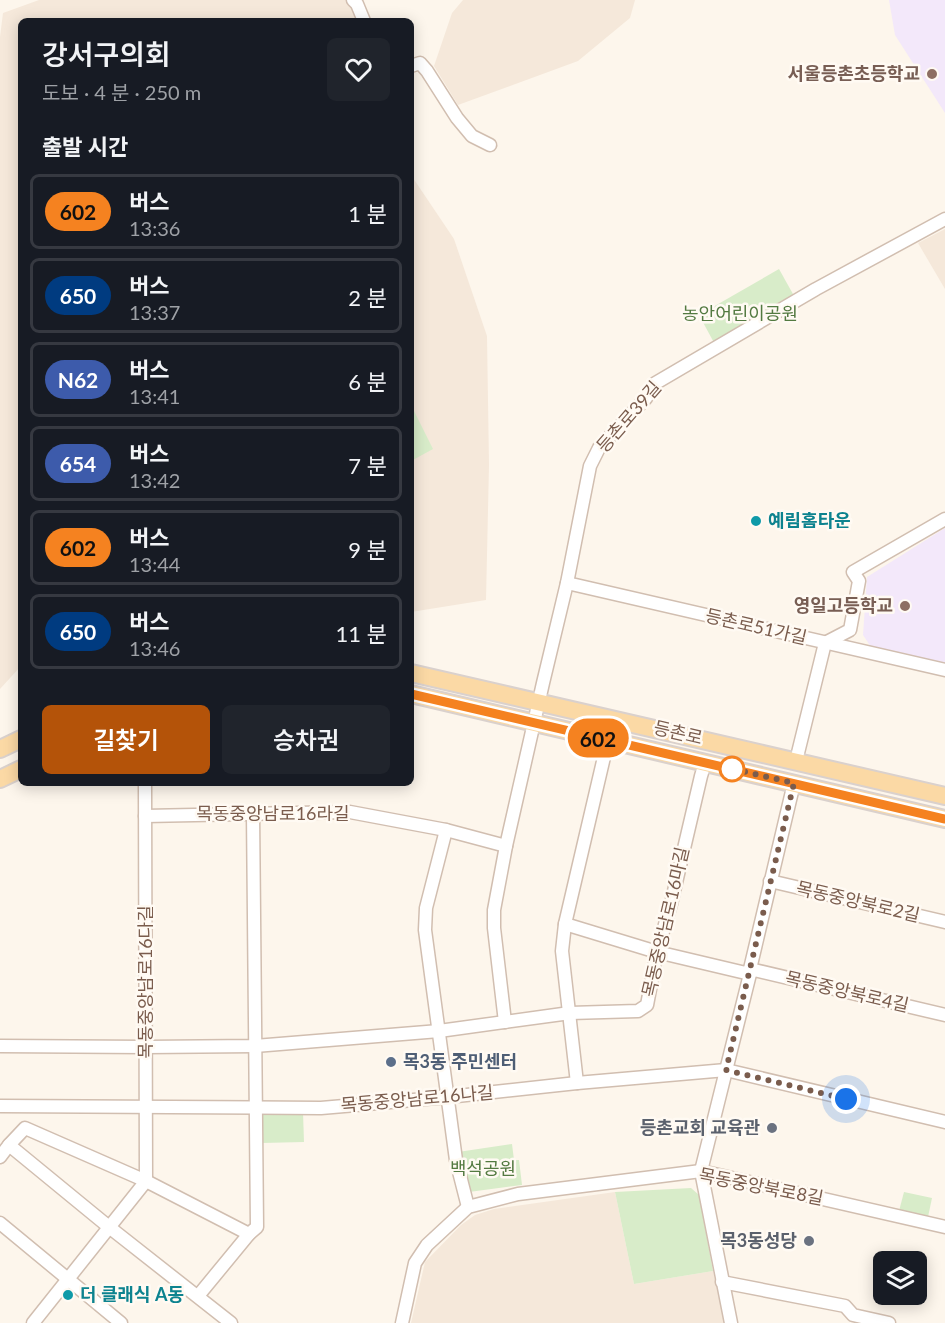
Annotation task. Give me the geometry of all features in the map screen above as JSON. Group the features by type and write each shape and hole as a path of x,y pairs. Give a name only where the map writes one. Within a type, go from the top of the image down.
{"main road":[{"name":"등촌로","path":"414,674 945,796"},
{"name":"등촌로","path":"414,695 945,819"},
{"path":"1,745 18,740"},
{"path":"0,779 18,770"}],"street":[{"path":"353,0 357,3 363,18"},
{"path":"414,65 420,63 427,71 457,118 472,136 490,145"},
{"name":"등촌로39길","path":"534,723 567,583 590,466 599,448 646,398 654,384 816,289 945,219"},
{"path":"796,761 825,642 850,630 859,581 853,572 945,519"},
{"name":"등촌로51가길","path":"567,583 945,670"},
{"path":"505,1022 494,928 495,910 506,846 534,723"},
{"path":"577,1083 562,951 565,924 608,740"},
{"name":"목동중앙남로16마길","path":"0,1046 255,1046 439,1031 570,1013 643,1009 647,1005 657,952 705,763"},
{"path":"731,1323 701,1171 794,783"},
{"name":"목동중앙남로16다길","path":"145,786 146,1181"},
{"name":"목동중앙남로16라길","path":"145,816 350,812 446,830 506,846"},
{"path":"198,1296 257,1227 253,813"},
{"path":"446,830 426,908 425,930 456,1160 468,1207"},
{"name":"목동중앙북로2길","path":"770,881 945,922"},
{"name":"목동중앙북로4길","path":"565,924 657,952 945,1016"},
{"name":"목동중앙남로16나길","path":"0,1106 321,1108 726,1070 945,1122"},
{"path":"0,1157 26,1128 146,1181 249,1234"},
{"path":"9,1145 231,1323"},
{"name":"목동중앙북로8길","path":"402,1323 415,1263 427,1245 468,1207 518,1194 701,1171 945,1227"},
{"path":"33,1323 146,1181"},
{"path":"0,1222 121,1323"},
{"path":"722,1282 845,1306 853,1315 889,1323"}],"shaded area":[{"path":"39,0 349,0 355,18 18,18 18,669 0,689 0,37 3,13"},
{"path":"463,0 635,0 630,18 578,61 458,105 434,66 452,13"},
{"name":"서울등촌초등학교","path":"889,0 945,0 945,113 895,35"},
{"path":"414,179 454,239 487,336 489,465 486,600 414,612"},
{"path":"945,229 945,289 918,243"},
{"name":"영일고등학교","path":"945,528 945,664 871,647 863,635 867,577"},
{"path":"615,1192 634,1284 713,1271 725,1323 411,1323 425,1262 461,1225 475,1215 494,1209"}],"green space":[{"name":"농안어린이공원","path":"779,269 798,303 718,350 699,315"},
{"path":"414,411 433,449 414,459"},
{"path":"303,1112 304,1142 262,1143 261,1113"},
{"name":"백석공원","path":"512,1144 514,1160 519,1160 522,1185 469,1192 458,1152"},
{"path":"691,1188 699,1195 713,1271 634,1284 615,1192"},
{"path":"904,1192 932,1198 928,1217 899,1211"}],"bus line":[{"name":"602","path":"414,695 945,819"}],"place":[{"name":"서울등촌초등학교","path":"932,74"},
{"name":"예림홈타운","path":"756,521"},
{"name":"영일고등학교","path":"905,606"},
{"name":"목3동 주민센터","path":"391,1062"},
{"name":"등촌교회 교육관","path":"772,1128"},
{"name":"목3동성당","path":"809,1241"},
{"name":"더 클래식 A동","path":"68,1295"}],"route":[{"path":"732,769 728,768 794,783 726,1070 846,1099"}]}
